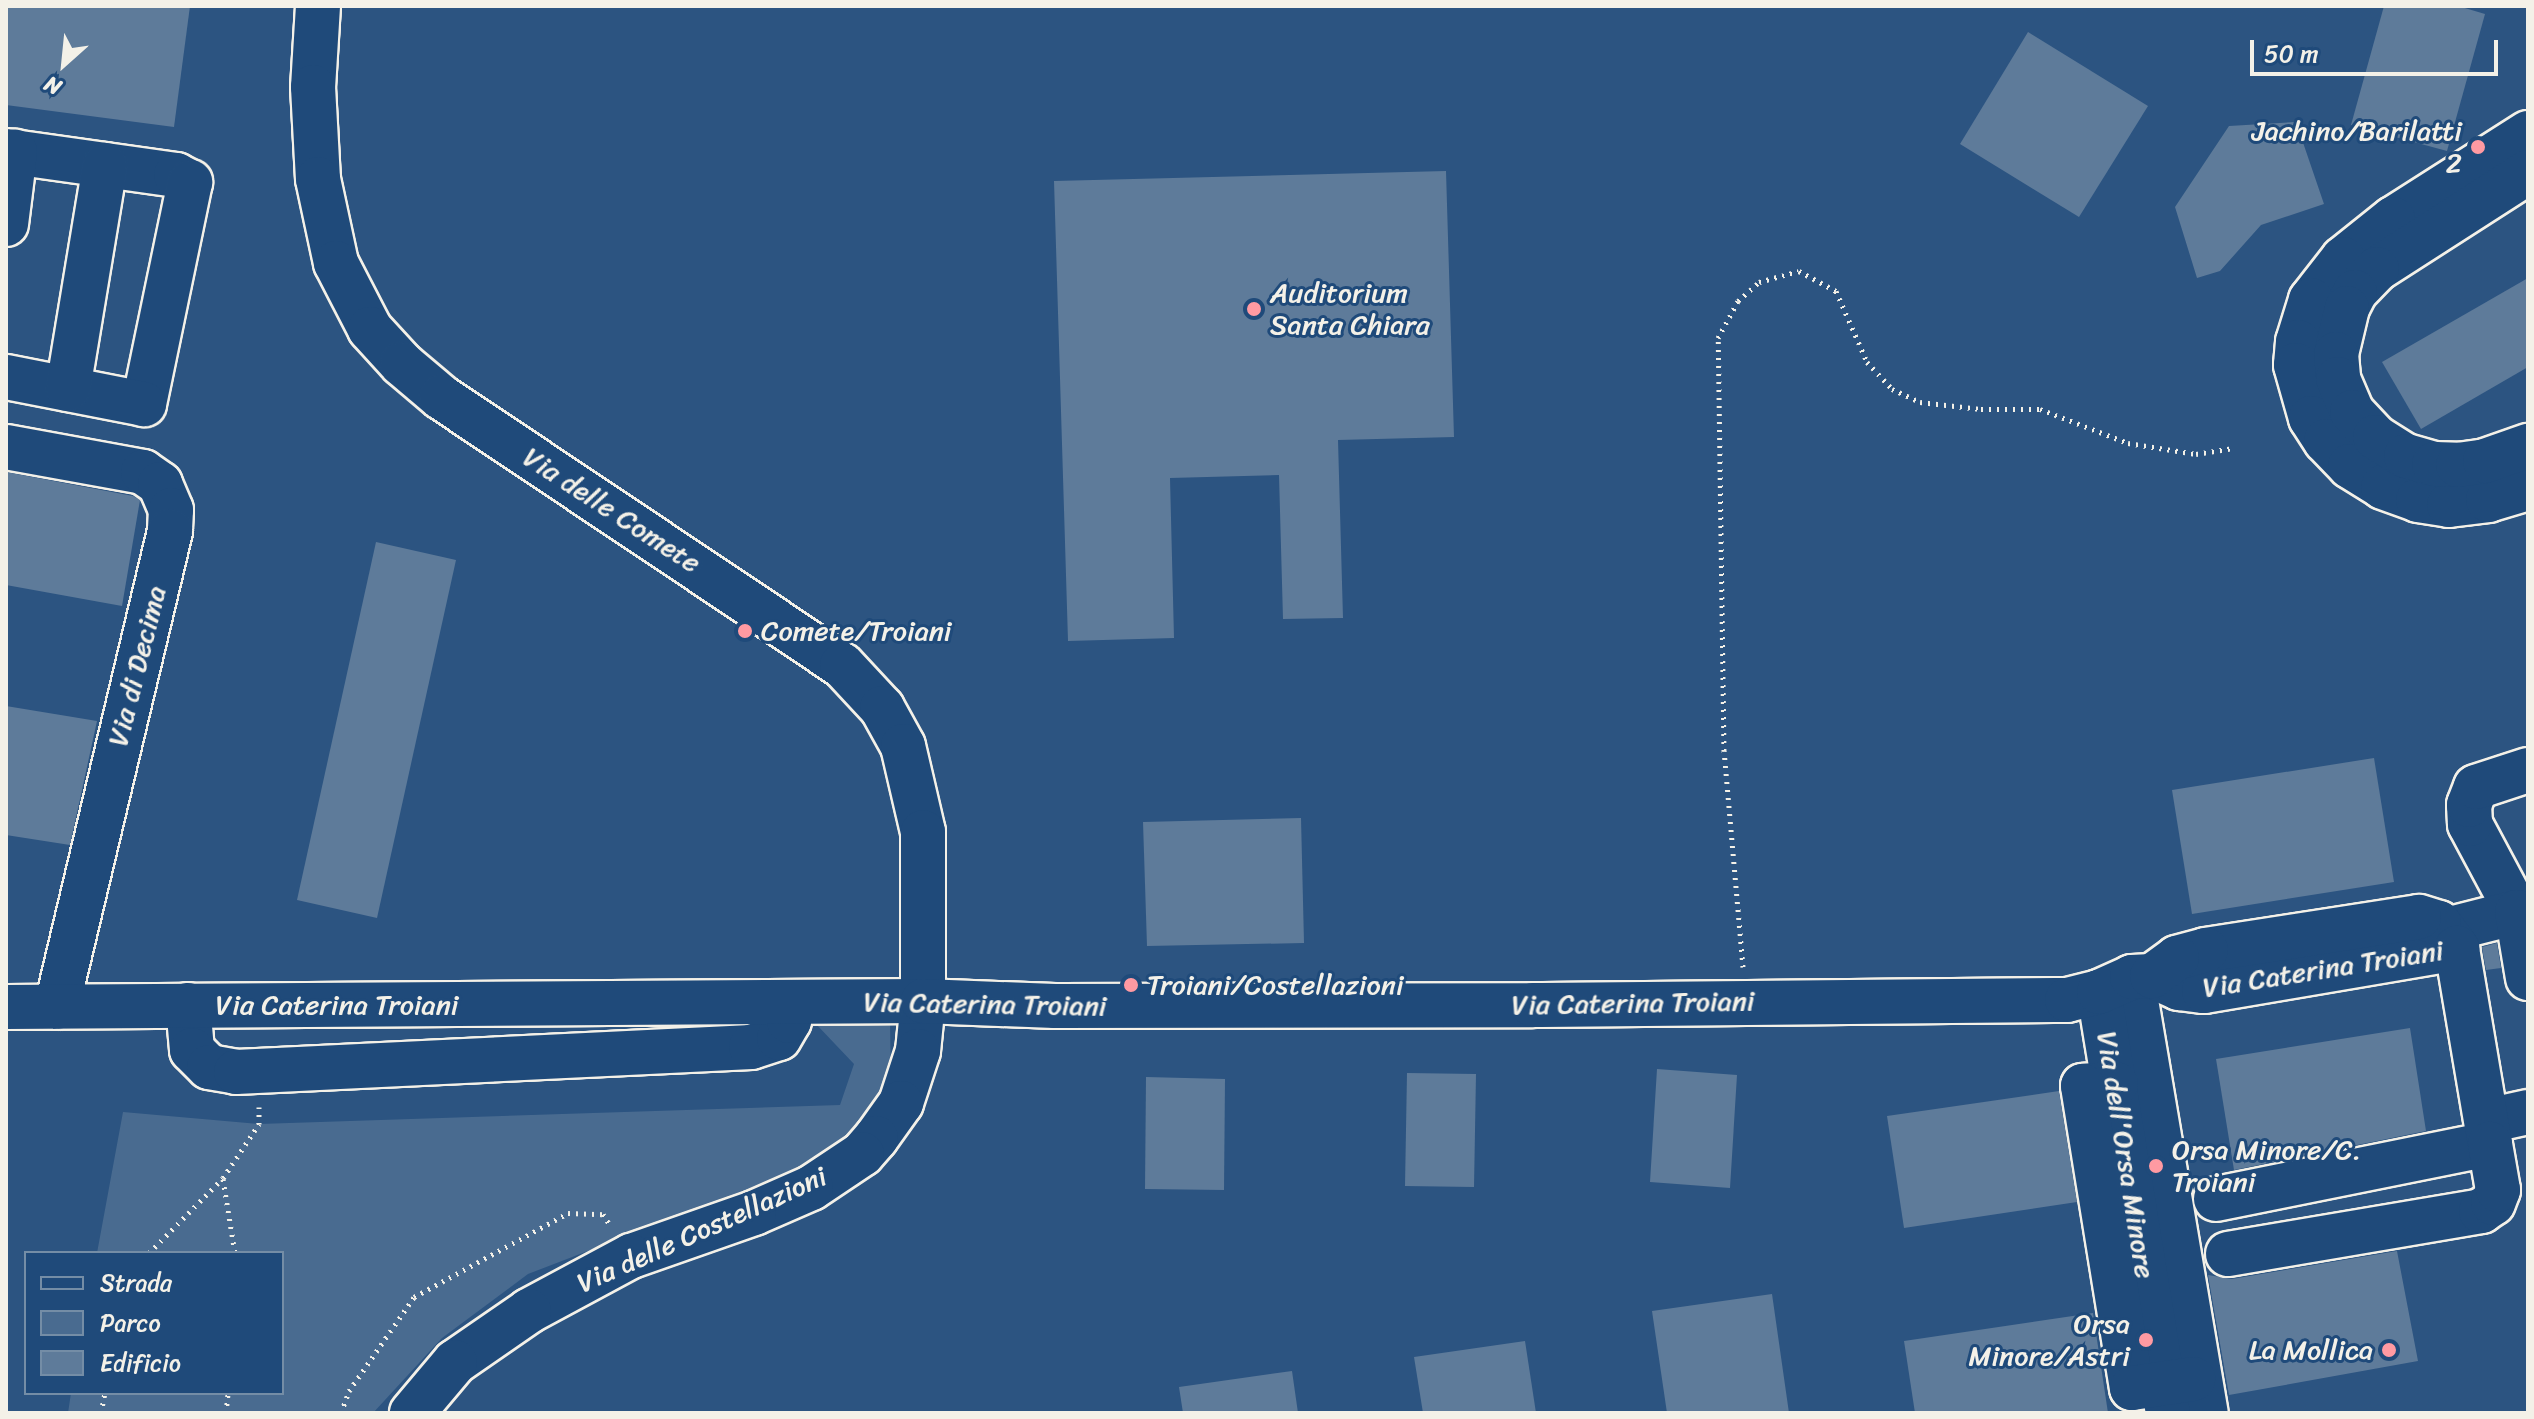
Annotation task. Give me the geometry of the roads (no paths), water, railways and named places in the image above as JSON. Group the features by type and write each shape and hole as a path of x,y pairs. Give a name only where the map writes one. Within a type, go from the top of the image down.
{"street":[{"name":"Via delle Comete","path":"318,6 313,87 318,179 336,263 362,318 385,347 441,397 812,642 856,678 882,708 903,746 923,832 923,1001"},
{"path":"2528,133 2393,219 2343,259 2311,300 2299,334 2296,365 2311,418 2326,441 2350,466 2383,487 2418,500 2449,505 2488,500 2528,488"},
{"path":"6,224 11,152 176,175 190,182 144,404 6,377"},
{"path":"68,389 105,165"},
{"path":"2528,172 2401,251 2368,277 2347,308 2336,354 2338,379 2352,412 2375,437 2406,456 2434,464 2458,465 2485,461 2528,446"},
{"name":"Via di Decima","path":"6,447 143,472 160,484 171,510 170,531 57,1007"},
{"path":"2528,770 2476,787 2469,805 2470,824 2517,912 2528,978"},
{"name":"Via Caterina Troiani","path":"6,1007 923,1001 1055,1006 2067,1000 2128,982 2204,991 2452,939 2517,912"},
{"path":"2228,1254 2481,1211 2493,1203 2498,1190 2502,1126 2452,939"},
{"name":"Via dell'Orsa Minore","path":"2128,982 2129,1093 2184,1397"},
{"name":"Via delle Costellazioni","path":"412,1413 455,1362 541,1304 631,1256 811,1188 862,1154 890,1120 905,1095 918,1051 923,1001"},
{"path":"188,1005 192,1050 209,1067 236,1072 751,1047 779,1038 789,1021 791,1004"},
{"path":"2216,1199 2502,1126"}],"place":[{"name":"Jachino/Barilatti 2","path":"2478,147"},
{"name":"Auditorium Santa Chiara","path":"1254,309"},
{"name":"Comete/Troiani","path":"745,631"},
{"name":"Troiani/Costellazioni","path":"1131,985"},
{"name":"Orsa Minore/C. Troiani","path":"2156,1166"},
{"name":"Orsa Minore/Astri","path":"2146,1340"},
{"name":"La Mollica","path":"2389,1350"}]}
